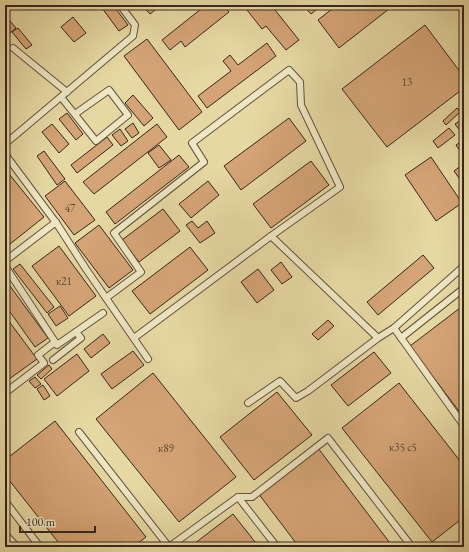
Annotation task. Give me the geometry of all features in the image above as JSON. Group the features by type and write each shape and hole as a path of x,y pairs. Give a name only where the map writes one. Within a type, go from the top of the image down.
{"lane":[{"path":"5,144 133,36 135,24 120,5"},
{"path":"13,48 67,92"},
{"path":"106,298 141,272 114,233 204,162 192,142 289,70 300,82 300,105 340,187 271,236 134,338"},
{"path":"61,97 96,141 128,115 109,90 75,114"},
{"path":"5,154 56,222 148,359"},
{"path":"5,261 56,222"},
{"path":"271,236 378,338"},
{"path":"5,266 57,345 104,313"},
{"path":"248,403 280,381 296,398 308,391 378,338 394,328 464,266"},
{"path":"401,338 464,288"},
{"path":"394,328 464,426"},
{"path":"53,360 81,338 76,332"},
{"path":"5,393 44,363 38,355 55,342"},
{"path":"79,432 169,547 238,497 252,497 328,438 412,547"},
{"path":"238,497 277,547"},
{"path":"5,501 40,547"},
{"path":"5,534 17,547"},
{"path":"459,547 464,544"}],"building":[{"path":"106,5 113,5 128,25 119,31 102,8"},
{"path":"142,5 151,5 155,10 150,14"},
{"path":"206,5 223,5 229,12 185,47 181,41 170,50 162,40"},
{"path":"243,5 271,5 299,40 286,50 266,26 262,29"},
{"path":"303,5 322,5 311,14"},
{"path":"337,5 394,5 339,48 318,20"},
{"path":"5,15 16,28 5,37"},
{"path":"73,17 86,33 74,42 61,27"},
{"path":"425,25 464,77 464,88 387,147 342,89"},
{"path":"18,28 32,45 26,49 12,32"},
{"path":"147,39 202,112 179,130 124,56"},
{"path":"267,43 276,56 207,108 198,96 231,71 223,61 230,55 238,65"},
{"path":"133,95 153,118 144,126 125,103"},
{"path":"457,108 460,112 446,125 443,121"},
{"path":"67,113 83,134 76,140 59,119"},
{"path":"289,118 306,141 241,190 224,166"},
{"path":"464,118 464,136 455,124"},
{"path":"133,123 139,133 132,138 125,129"},
{"path":"52,124 69,144 59,153 42,132"},
{"path":"157,124 167,137 94,194 83,182"},
{"path":"449,128 455,135 438,148 433,141"},
{"path":"120,129 128,141 121,146 112,135"},
{"path":"107,137 113,145 77,173 71,165"},
{"path":"459,143 464,150 464,157 456,145"},
{"path":"159,145 171,160 159,168 148,153"},
{"path":"44,151 65,179 57,185 37,156"},
{"path":"179,155 189,167 115,224 106,212"},
{"path":"431,157 462,203 436,221 405,175"},
{"path":"311,161 329,185 271,228 253,204"},
{"path":"462,165 464,168 464,185 454,171"},
{"path":"5,169 44,217 5,248"},
{"path":"65,181 95,220 74,235 45,196"},
{"path":"208,181 219,195 191,218 179,204"},
{"path":"163,209 180,231 139,262 122,240"},
{"path":"192,221 198,228 207,221 215,233 200,243 186,225"},
{"path":"99,225 133,270 109,288 75,243"},
{"path":"59,246 96,296 69,316 32,266"},
{"path":"190,247 208,270 150,314 132,291"},
{"path":"423,255 434,268 378,315 367,302"},
{"path":"281,262 292,277 282,284 271,270"},
{"path":"20,264 54,307 47,313 13,269"},
{"path":"258,269 274,290 257,303 241,282"},
{"path":"10,286 48,338 35,347 5,305 5,290"},
{"path":"464,305 464,418 410,346"},
{"path":"60,306 68,318 56,326 48,314"},
{"path":"5,316 37,359 5,382"},
{"path":"328,320 334,326 318,340 312,334"},
{"path":"103,334 110,343 91,358 84,349"},
{"path":"133,351 144,365 112,389 101,374"},
{"path":"374,352 391,373 348,406 331,385"},
{"path":"77,354 89,371 57,396 44,379"},
{"path":"49,365 52,369 41,379 37,375"},
{"path":"153,373 236,477 179,522 96,419"},
{"path":"35,377 41,384 35,388 29,381"},
{"path":"399,383 464,466 464,517 432,542 342,428"},
{"path":"43,385 50,396 44,400 37,389"},
{"path":"277,392 312,435 254,480 220,437"},
{"path":"55,421 146,537 133,547 62,547 5,475 5,460"},
{"path":"318,448 393,547 299,547 258,493"},
{"path":"233,514 259,547 190,547"}]}
